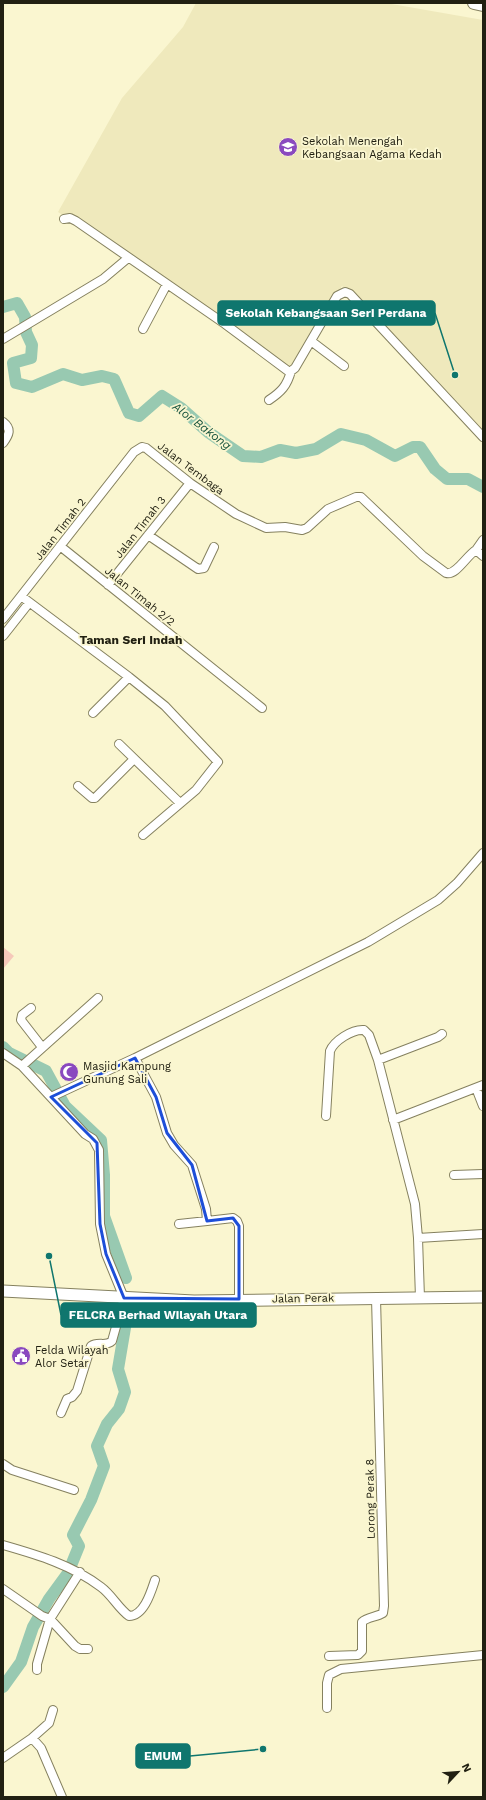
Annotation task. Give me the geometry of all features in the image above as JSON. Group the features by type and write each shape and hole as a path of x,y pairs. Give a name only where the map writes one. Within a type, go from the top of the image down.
{"main road":[{"path":"474,3 483,5"}],"street":[{"path":"64,220 70,218 76,221 225,324 283,368 291,371"},
{"path":"3,339 102,280 128,258"},
{"path":"143,329 167,284"},
{"path":"270,400 282,392 291,371 295,368 337,296 345,292 350,294 483,437"},
{"path":"311,341 344,366"},
{"path":"3,422 8,426 10,431 3,443"},
{"name":"Jalan Tembaga","path":"134,452 142,447 146,448 190,483 236,514 266,528 302,530 307,528 328,509 356,497 361,497 423,556 446,573 449,574 454,572 465,559 476,550"},
{"name":"Jalan Timah 2","path":"3,619 134,452"},
{"name":"Jalan Timah 3","path":"108,585 190,483"},
{"path":"148,535 198,569 204,568 214,547"},
{"path":"483,540 476,550 483,556"},
{"name":"Jalan Timah 2/2","path":"60,546 262,708"},
{"path":"21,596 130,677 165,706 218,762 196,790 143,835"},
{"path":"3,636 29,603"},
{"path":"92,713 130,677"},
{"path":"119,744 180,803"},
{"path":"78,786 92,798 95,798 134,759"},
{"path":"55,1094 135,1058 368,942 438,900 457,883 483,853"},
{"path":"23,1065 98,998"},
{"path":"30,1008 22,1015 21,1020 42,1047"},
{"path":"326,1116 328,1057 332,1046 336,1042 357,1031 364,1030 369,1035 378,1060 414,1204 418,1238 420,1298"},
{"path":"378,1060 438,1037 442,1034"},
{"path":"3,1053 23,1065 55,1094 84,1134 97,1143 99,1150 101,1235 110,1266 124,1298 112,1340 107,1344 94,1344 91,1346 78,1391 72,1397 67,1399 61,1413"},
{"path":"135,1058 156,1097 167,1133 174,1145 192,1165 206,1209 207,1221"},
{"path":"393,1120 479,1086 483,1106"},
{"path":"454,1176 483,1174"},
{"path":"179,1224 234,1218 237,1221 239,1226 239,1299"},
{"path":"418,1238 483,1234"},
{"name":"Jalan Perak","path":"3,1291 194,1301 239,1299 483,1297"},
{"name":"Lorong Perak 8","path":"329,1656 358,1655 362,1651 362,1622 364,1620 377,1617 382,1613 384,1606 376,1298"},
{"path":"3,1464 12,1470 74,1490"},
{"path":"3,1545 80,1572 106,1590 129,1616 136,1614 147,1601 155,1580"},
{"path":"37,1670 42,1615 80,1572"},
{"path":"3,1589 42,1615 80,1649 88,1649"},
{"path":"327,1708 327,1683 329,1675 341,1669 483,1655"},
{"path":"3,1758 32,1738 49,1723 53,1710"},
{"path":"32,1738 42,1748 62,1797"}],"highlighted area":[{"path":"135,1058 156,1097 167,1133 192,1165 207,1221 233,1218 239,1226 239,1299 124,1298 106,1254 100,1224 97,1143 51,1097"}],"shaded area":[{"name":"Sekolah Menengah Kebangsaan Agama Kedah","path":"196,3 386,3 483,20 483,438 371,312 342,286 291,371 58,212 122,98 183,27"},
{"path":"3,947 14,956 3,969"}],"waterway":[{"name":"Alor Bakong","path":"3,307 17,303 25,317 26,332 32,345 31,358 13,363 16,383 32,387 63,374 82,380 102,376 114,379 129,413 139,416 162,396 181,408 208,432 243,456 261,457 280,450 296,453 316,449 341,434 366,440 395,456 413,447 420,447 435,469 447,479 468,479 483,487"},
{"path":"3,1047 9,1053 46,1071 65,1106 101,1140 104,1175 104,1216 126,1278"},
{"path":"3,1687 21,1662 33,1627 49,1599 68,1573 79,1546 73,1535 91,1500 104,1466 97,1446 107,1424 119,1409 125,1392 118,1369 128,1310"}],"place":[{"name":"Sekolah Menengah Kebangsaan Agama Kedah","path":"288,147"},
{"name":"Sekolah Kebangsaan Seri Perdana","path":"455,375"},
{"name":"Masjid Kampung Gunung Sali","path":"69,1072"},
{"name":"FELCRA Berhad Wilayah Utara","path":"49,1256"},
{"name":"Felda Wilayah Alor Setar","path":"21,1356"},
{"name":"EMUM","path":"263,1749"}],"district":[{"name":"Taman Seri Indah","path":"131,640"}]}
